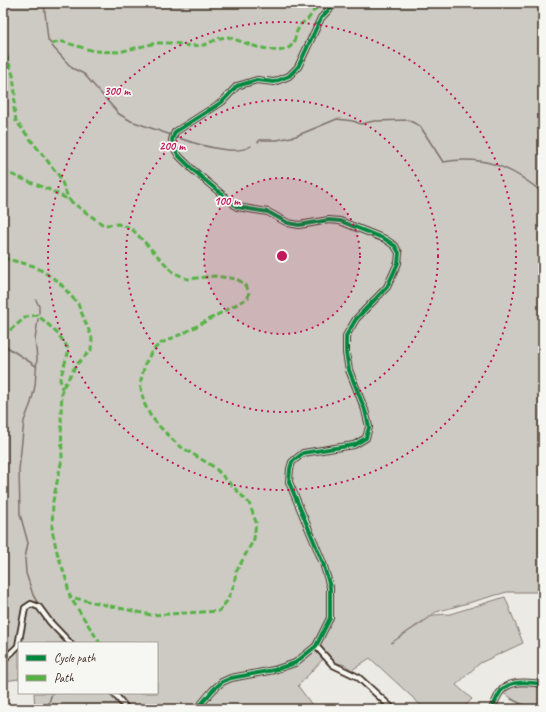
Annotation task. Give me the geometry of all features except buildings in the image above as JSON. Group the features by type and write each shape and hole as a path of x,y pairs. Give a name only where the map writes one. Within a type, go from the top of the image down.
{"street":[{"path":"197,709 222,682 231,678 274,670 295,663 316,646 330,618 330,587 323,564 289,482 290,469 292,462 303,453 354,445 366,438 369,427 365,410 349,370 346,353 346,336 356,319 387,287 398,263 399,253 395,246 385,239 340,221 329,220 299,225 288,223 268,212 237,207 193,170 179,156 174,148 172,140 175,132 222,102 237,86 257,80 274,82 289,76 298,68 321,18 335,3"},
{"path":"19,642 25,608 31,604 40,609 69,642"},
{"path":"3,660 18,646"},
{"path":"316,646 333,665 358,677 393,709"},
{"path":"492,709 499,692 507,685 525,682 543,684"},
{"path":"115,694 127,709"}],"shaded area":[{"path":"3,3 543,3 543,592 507,592 436,612 391,643 434,615 450,614 505,597 523,643 480,663 456,685 472,699 464,709 425,709 370,658 352,670 345,665 323,659 298,686 315,709 127,709 120,694 158,694 158,642 18,642 18,679 3,681"},
{"path":"543,684 543,709 526,709 507,695 499,692 507,685"},
{"path":"34,694 109,694 126,709 35,709"}],"waterway":[{"path":"44,3 48,40 51,44"},
{"path":"52,46 72,68 84,74 119,114 131,121 171,135"},
{"path":"258,142 260,140 277,140 296,136 337,119 353,121 361,124 374,121 408,120 420,126 443,162 472,160 497,165 520,176 543,193"},
{"path":"176,137 225,150 244,149 251,146"},
{"path":"36,300 39,306 39,313"},
{"path":"38,319 35,340 37,358 35,386 31,403 24,421 19,470 20,514 28,543 25,558 26,573 33,595 39,605"},
{"path":"4,345 36,366"},
{"path":"47,709 52,694"},
{"path":"511,699 532,709"}],"marked path":[{"path":"52,44 60,41 94,51 119,52 156,43 174,43 190,46 204,45 220,38 228,37 257,47 278,51 290,47 294,42 301,24 309,18 314,10 322,3"},
{"path":"3,46 13,75 16,121 60,177 69,200"},
{"path":"3,171 50,190 69,200 102,224 118,224 131,228 173,272 187,279 215,276 237,279 244,284 249,291 248,298 186,332 159,344 151,353 145,364 140,384 144,403 150,415 159,426 178,445 214,467 249,503 256,522 254,539 236,572 234,585 227,601 219,611 151,615 70,597"},
{"path":"3,258 34,266 58,281 78,304 92,338 91,350 77,364 62,389 62,459 53,501 52,530 70,597 99,642"},
{"path":"3,336 26,317 37,315 46,323 59,335 69,350 60,379 62,389"},
{"path":"543,454 543,460"},
{"path":"3,598 6,608 3,621"}],"cycle path":[{"path":"197,709 222,682 231,678 274,670 295,663 316,646 330,618 330,587 323,563 289,482 290,469 292,462 303,453 354,445 366,438 369,427 365,410 349,370 346,353 346,336 356,319 387,287 398,263 399,253 395,246 385,239 340,221 329,220 299,225 288,223 268,212 237,207 193,170 179,156 174,148 172,140 175,132 222,102 237,86 257,80 274,82 289,76 298,67 321,18 335,3"},
{"path":"492,709 499,694 507,686 519,683 543,684"}]}
